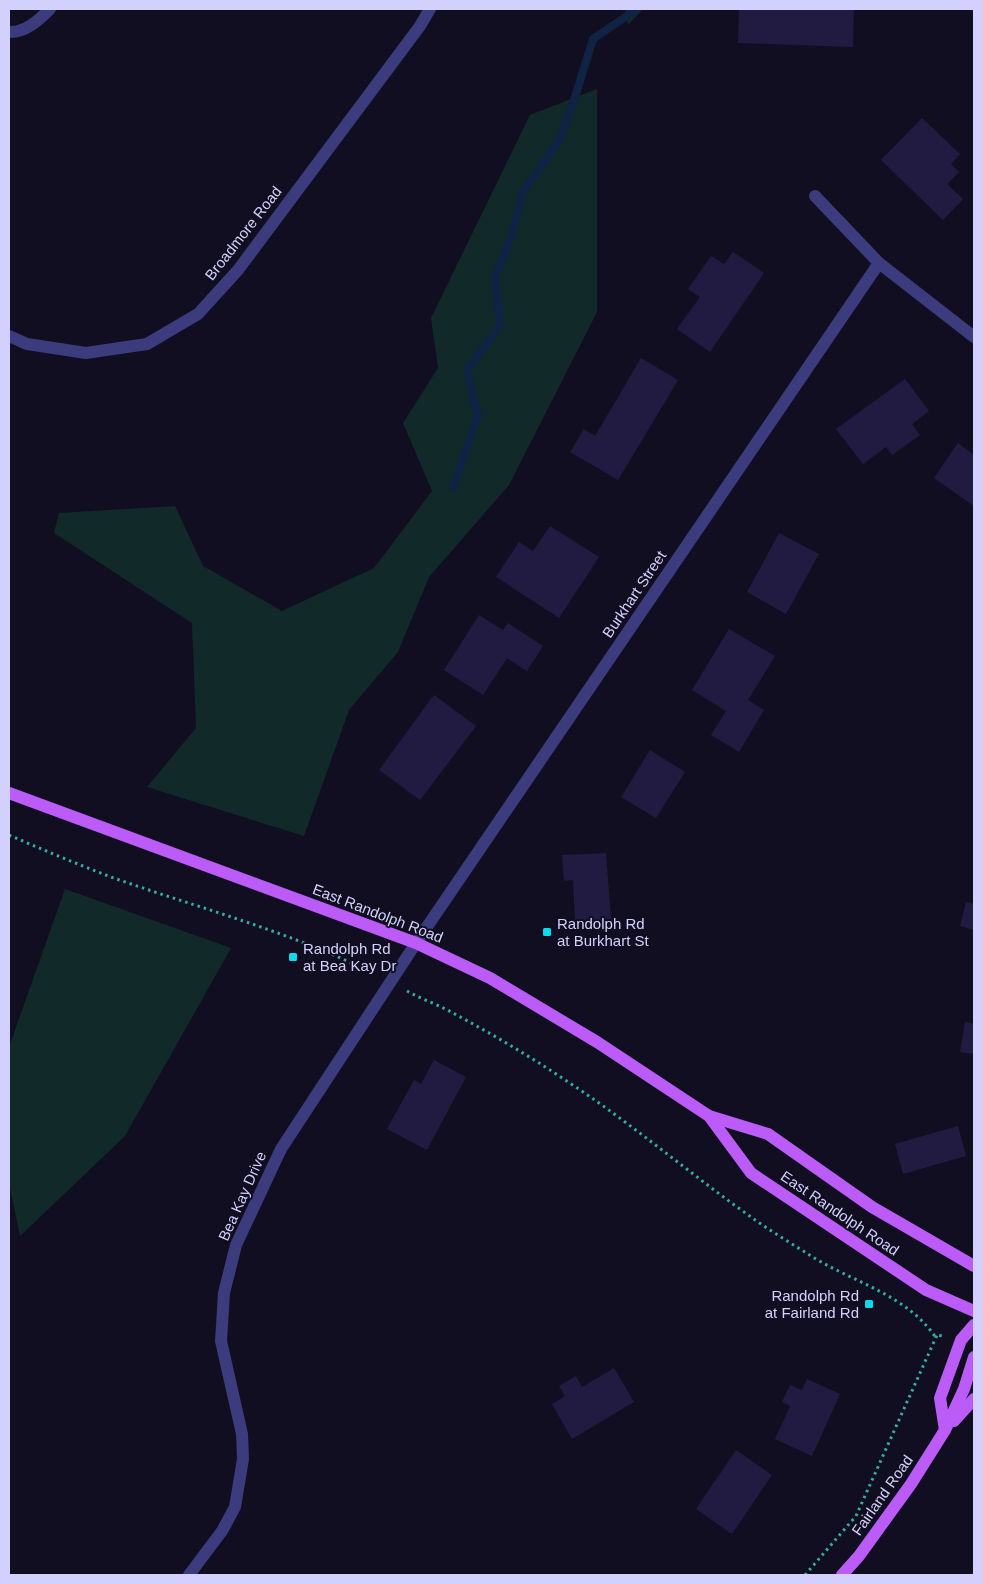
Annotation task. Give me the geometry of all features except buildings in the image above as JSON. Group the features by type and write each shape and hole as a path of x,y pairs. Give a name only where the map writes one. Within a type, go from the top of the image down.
{"main road":[{"name":"East Randolph Road","path":"9,793 416,943 490,978 597,1042 709,1116 768,1134 872,1208 974,1266"},
{"name":"East Randolph Road","path":"709,1116 751,1173 926,1290 974,1311"},
{"path":"945,1430 940,1398 961,1340 974,1325"},
{"name":"Fairland Road","path":"842,1575 865,1548 911,1484 945,1430 964,1389 974,1357"},
{"path":"945,1430 974,1399"}],"street":[{"path":"9,32 19,32 42,17 50,9"},
{"name":"Broadmore Road","path":"9,336 27,344 86,353 148,344 198,314 238,270 420,26 430,9"},
{"path":"814,196 879,262 974,337"},
{"name":"Burkhart Street","path":"416,943 879,262"},
{"name":"Bea Kay Drive","path":"189,1575 222,1531 235,1507 243,1459 242,1434 221,1341 224,1293 236,1245 281,1149 416,943"}],"path":[{"path":"9,835 111,877 254,925 334,956 419,998 450,1011 599,1103 751,1217 816,1260 874,1288 916,1314 934,1335 961,1340"},
{"path":"805,1575 856,1516 937,1335"}],"green space":[{"path":"625,9 643,9 628,25"},
{"path":"597,89 597,312 509,485 429,577 398,652 349,710 304,836 147,787 196,728 192,623 54,533 59,513 175,506 203,566 282,611 374,568 432,491 403,423 438,368 431,318 530,115"},
{"path":"65,889 231,948 125,1136 20,1236 9,1183 9,1047"}],"waterway":[{"path":"453,487 478,416 467,370 500,326 495,278 513,230 523,191 559,141 593,39 637,9"}],"place":[{"name":"Randolph Rd at Burkhart St","path":"547,932"},
{"name":"Randolph Rd at Bea Kay Dr","path":"293,957"},
{"name":"Randolph Rd at Fairland Rd","path":"869,1304"}]}
